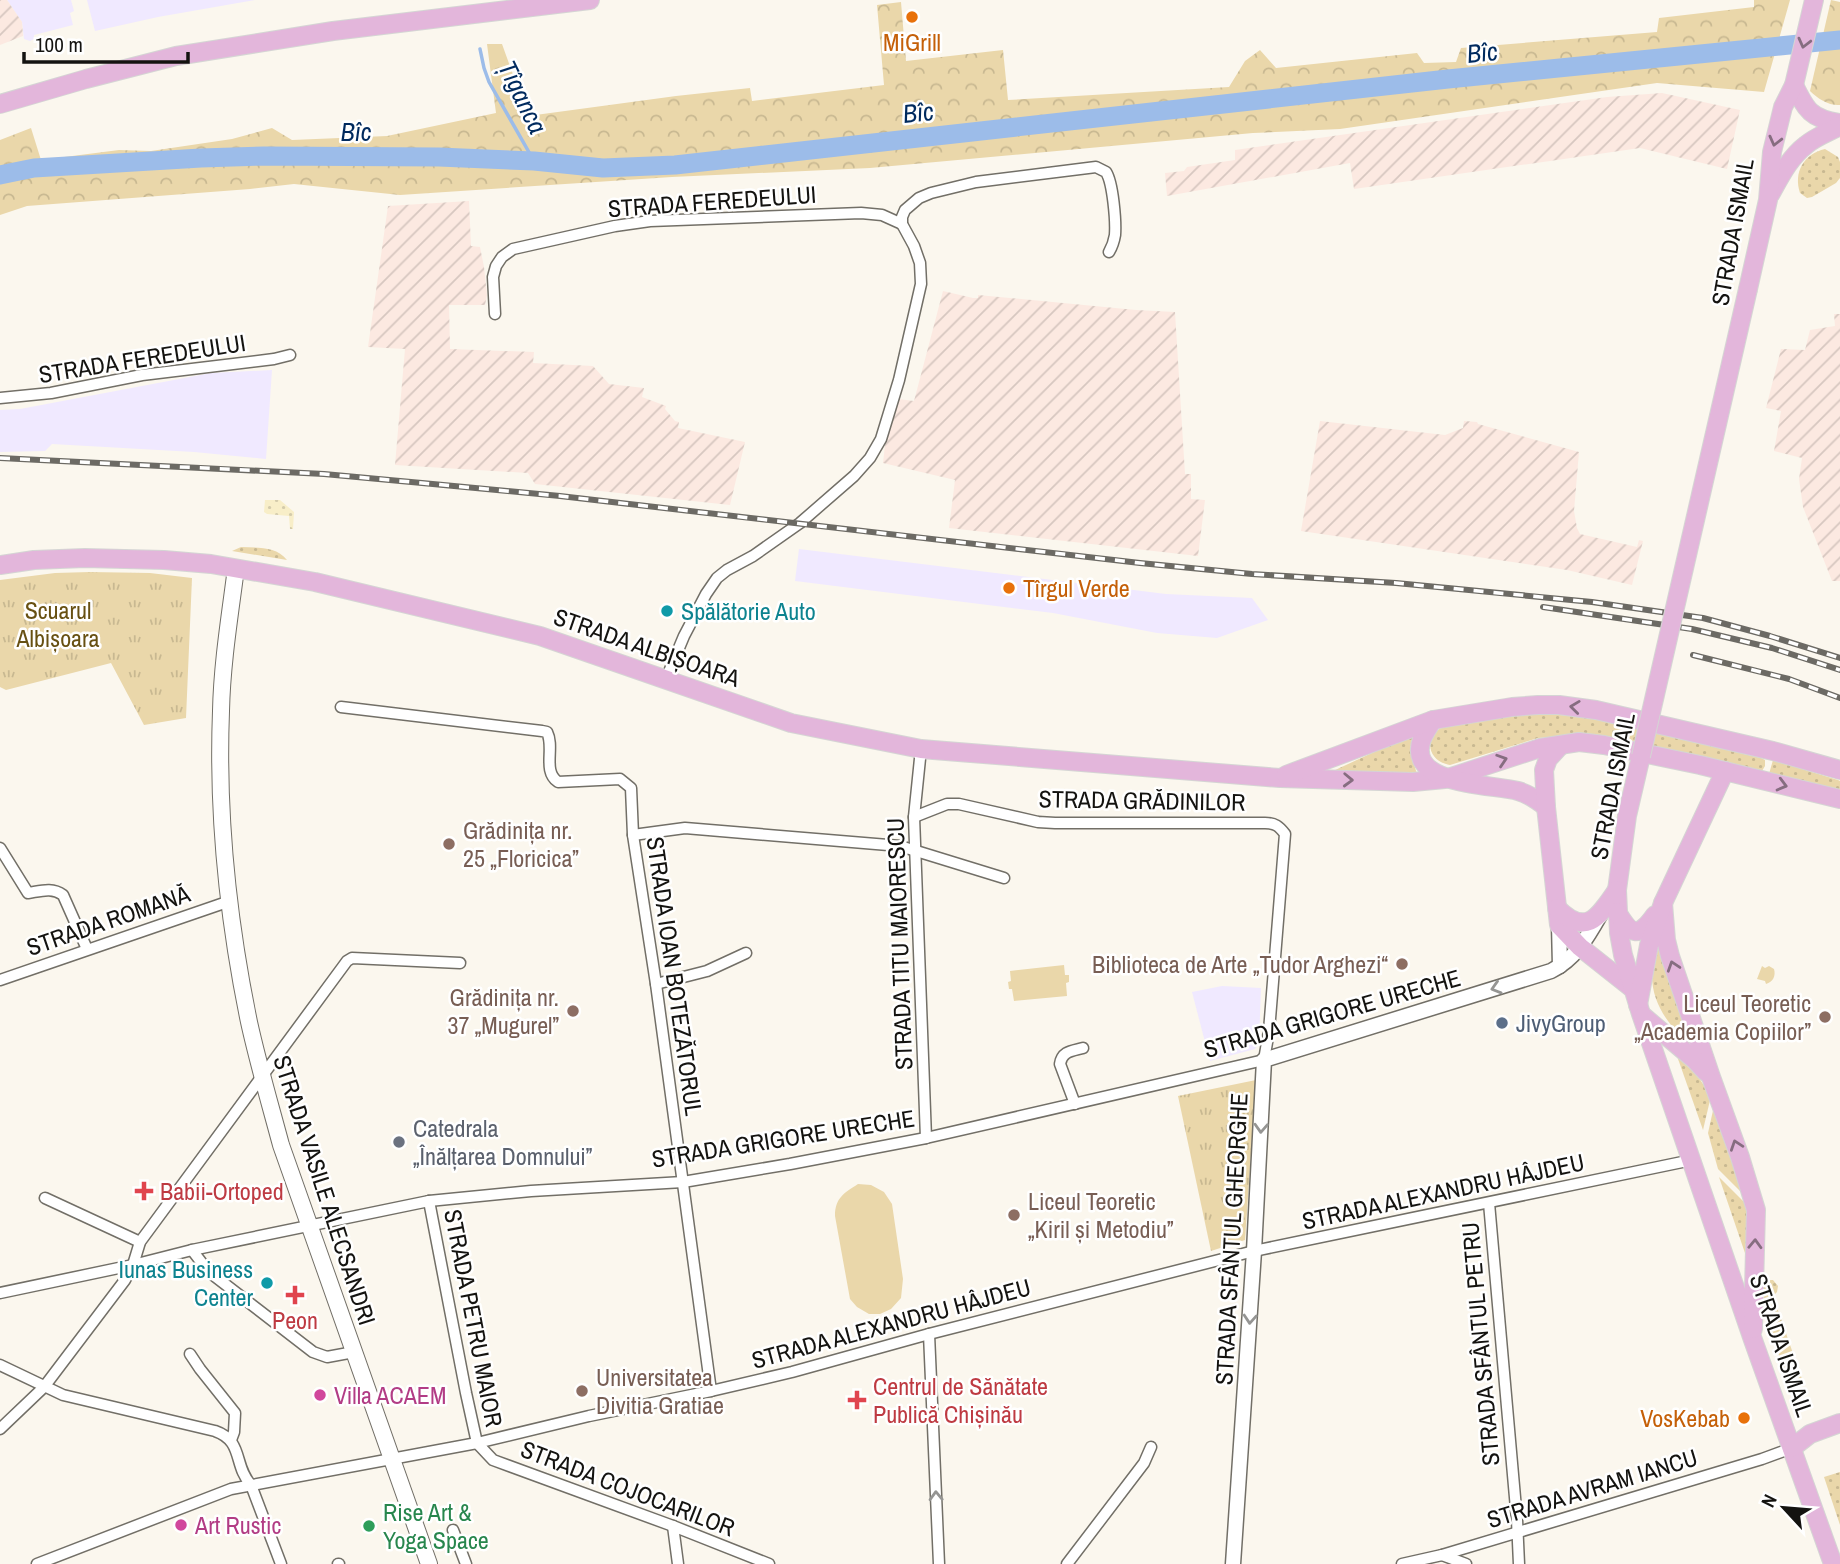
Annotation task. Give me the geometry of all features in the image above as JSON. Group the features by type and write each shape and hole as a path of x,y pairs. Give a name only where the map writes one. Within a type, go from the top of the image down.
{"main road":[{"path":"0,104 176,56 333,31 590,0"},
{"name":"STRADA ISMAIL","path":"1814,1 1794,85 1783,107 1772,152 1768,200 1627,816 1617,890 1609,913 1753,1340 1833,1564"},
{"path":"1794,85 1804,106 1817,118 1840,124"},
{"path":"1768,200 1794,157 1807,144 1840,124"},
{"name":"STRADA ALBIȘOARA","path":"0,565 85,558 164,560 236,568 315,582 540,636 791,723 921,749 1280,778 1413,782 1445,779 1540,748 1579,742 1725,771 1840,799"},
{"name":"STRADA VASILE ALECSANDRI","path":"236,568 222,689 220,733 221,796 240,977 281,1145 429,1564"},
{"name":"STRADA ALBIȘOARA","path":"1280,778 1433,720 1538,705 1579,708 1773,751 1840,770"},
{"path":"1433,720 1420,751 1428,768 1445,779 1516,791 1528,795 1546,807"},
{"path":"1561,745 1548,759 1544,770 1558,917 1580,947 1711,1077"},
{"path":"1558,917 1579,923 1609,913 1631,930 1642,931 1648,926 1663,903 1725,771"},
{"path":"1637,1002 1663,903"},
{"path":"1663,903 1670,956 1732,1132 1756,1210 1753,1340"},
{"path":"1792,1448 1810,1434 1840,1423"}],"street":[{"path":"666,679 684,636 717,578 800,523 853,476 870,458 881,439 899,380 921,284 920,263 902,225 905,209 931,193 976,182 1096,167 1106,172 1111,186 1115,235 1109,252"},
{"name":"STRADA FEREDEULUI","path":"495,314 492,277 502,257 513,249 584,232 650,221 862,213 882,215 902,225"},
{"name":"STRADA FEREDEULUI","path":"0,398 51,393 142,375 290,355"},
{"name":"STRADA IOAN BOTEZĂTORUL","path":"341,707 542,730 548,732 550,737 550,771 552,778 558,782 620,779 631,788 633,835 656,984 710,1391"},
{"name":"STRADA TITU MAIORESCU","path":"921,749 914,817 926,1138"},
{"name":"STRADA GRĂDINILOR","path":"914,817 947,804 959,804 1038,822 1265,822 1280,827 1285,834"},
{"path":"633,835 685,828 900,846 1004,878"},
{"name":"STRADA SFÂNTUL GHEORGHE","path":"1233,1564 1264,1060 1269,1031 1285,834"},
{"path":"0,848 28,893 50,889 63,895 87,949"},
{"name":"STRADA ROMANĂ","path":"0,980 230,901"},
{"name":"STRADA GRIGORE URECHE","path":"0,1293 429,1201 531,1191 683,1182 790,1164 926,1138 1264,1060 1541,975 1567,961 1609,913"},
{"path":"1558,917 1560,966"},
{"path":"656,984 707,971 746,953"},
{"path":"0,1429 44,1387 125,1280 140,1242 347,961 352,958 460,963"},
{"path":"1075,1104 1060,1064 1065,1053 1083,1048"},
{"name":"STRADA ALEXANDRU HÂJDEU","path":"37,1564 231,1489 477,1443 710,1391 1254,1251 1692,1160"},
{"path":"45,1198 140,1242"},
{"name":"STRADA PETRU MAIOR","path":"429,1201 477,1443"},
{"name":"STRADA SFÂNTUL PETRU","path":"1489,1203 1519,1564"},
{"path":"192,1250 208,1270 313,1352 327,1357 354,1352"},
{"path":"929,1334 939,1564"},
{"path":"190,1354 235,1413 234,1432 230,1440"},
{"path":"0,1365 63,1395 227,1436 233,1444 244,1477 251,1485 281,1564"},
{"name":"STRADA COJOCARILOR","path":"477,1443 493,1460 769,1564"},
{"path":"1067,1564 1144,1463 1151,1447"},
{"name":"STRADA AVRAM IANCU","path":"1402,1564 1443,1559 1518,1532 1792,1448"},
{"path":"673,1526 678,1564"},
{"path":"453,1530 466,1564"},
{"path":"1827,1545 1840,1561"},
{"name":"STRADA ALEXANDRU HÂJDEU","path":"56,1564 65,1554"},
{"path":"1443,1559 1466,1564"}],"shaded area":[{"path":"0,0 7,0 22,22 23,36 0,45"},
{"path":"7,0 71,0 74,11 70,13 73,25 34,35 34,39 30,41 24,39 22,22"},
{"path":"87,0 255,0 95,31"},
{"path":"1662,93 1740,110 1727,169 1640,148 1354,189 1350,163 1167,196 1165,173 1235,160 1235,150 1607,97"},
{"path":"469,201 471,246 480,247 487,295 485,305 449,305 450,349 534,352 533,363 593,366 609,384 644,388 642,397 666,406 665,409 679,422 678,428 745,442 730,505 535,484 528,473 395,465 405,349 368,347 388,206"},
{"path":"943,291 973,298 978,298 978,295 1175,312 1185,474 1191,474 1191,499 1205,500 1198,556 949,528 955,480 883,463 885,445 898,399 914,401"},
{"path":"1834,314 1840,314 1840,581 1832,581 1803,507 1799,479 1802,458 1774,451 1781,411 1766,408 1781,349 1805,350 1810,330 1835,326"},
{"path":"272,370 266,459 52,444 45,451 0,452 0,410 20,409 211,373"},
{"path":"1320,421 1445,435 1463,428 1464,421 1477,422 1579,452 1574,511 1577,528 1580,534 1637,547 1639,540 1643,541 1632,585 1567,570 1301,531"},
{"path":"799,549 1166,594 1252,598 1268,620 1217,638 1157,633 1053,613 795,581"},
{"path":"1222,986 1261,988 1259,1042 1255,1049 1210,1061 1192,992"}],"green space":[{"path":"1754,0 1790,0 1764,92 1657,83 1340,129 1253,133 870,168 672,177 400,195 294,184 27,206 0,215 0,140 31,128 41,160 119,150 151,151 232,139 272,128 292,140 387,136 496,113 487,44 502,44 528,116 750,88 752,101 884,85 877,5 901,2 906,61 1003,50 1008,100 1229,87 1245,61 1260,50 1276,68 1417,53 1424,63 1456,62 1461,48 1657,32 1659,18 1754,7"},
{"path":"1831,0 1840,2 1840,105 1824,101 1810,91"},
{"path":"1825,149 1838,157 1840,178 1836,183 1807,198 1800,193 1799,171 1811,155"},
{"path":"241,547 272,550 287,560 232,551"},
{"name":"Scuarul Albișoara","path":"55,573 150,573 192,578 186,718 144,725 111,663 6,690 0,687 0,580"},
{"path":"1502,715 1578,716 1610,722 1761,758 1765,760 1765,766 1762,771 1757,772 1588,735 1538,738 1450,765 1437,759 1431,749 1432,737 1442,727"},
{"path":"1413,734 1410,751 1417,774 1333,771"},
{"path":"1773,760 1838,780 1840,790 1769,774"},
{"path":"1657,945 1693,1048 1670,1024 1655,995 1652,970"},
{"path":"1064,965 1065,975 1069,975 1069,982 1066,983 1067,996 1014,1001 1008,982 1011,981 1010,971"},
{"path":"1762,966 1774,969 1773,978 1766,984 1765,981 1757,979"},
{"path":"1677,1056 1697,1075 1711,1096 1703,1130"},
{"path":"1256,1080 1245,1240 1211,1251 1178,1096"},
{"path":"1714,1106 1745,1196 1718,1169 1708,1133"},
{"path":"1719,1177 1748,1206 1747,1257 1746,1256"},
{"path":"858,1184 871,1185 884,1192 892,1204 903,1279 901,1298 891,1309 880,1314 869,1314 850,1299 835,1216 841,1197"},
{"path":"1773,1280 1778,1286 1773,1296 1804,1385 1792,1389 1768,1321 1764,1293 1765,1281"},
{"path":"1840,1472 1840,1525 1824,1477"}],"sand":[{"path":"265,500 280,500 294,512 293,529 290,529 289,516 264,512"}],"waterway":[{"name":"Bîc","path":"0,175 34,168 264,156 439,157 534,161 603,168 675,165 1448,79 1840,40"},
{"name":"Țîganca","path":"480,49 489,82 534,161"}],"railway":[{"path":"0,458 324,474 560,496 1140,563 1592,602 1703,618 1840,658"},
{"path":"1543,607 1692,629 1772,648 1840,670"},
{"path":"1693,655 1789,679 1840,698"}],"place":[{"name":"MiGrill","path":"912,17"},
{"name":"Tîrgul Verde","path":"1009,588"},
{"name":"Spălătorie Auto","path":"667,611"},
{"name":"Grădinița nr. 25 „Floricica”","path":"449,844"},
{"name":"Biblioteca de Arte „Tudor Arghezi“","path":"1402,964"},
{"name":"Grădinița nr. 37 „Mugurel”","path":"573,1011"},
{"name":"Liceul Teoretic „Academia Copiilor”","path":"1825,1017"},
{"name":"JivyGroup","path":"1502,1023"},
{"name":"Catedrala „Înălțarea Domnului”","path":"399,1142"},
{"name":"Babii-Ortoped","path":"144,1191"},
{"name":"Liceul Teoretic „Kiril și Metodiu”","path":"1014,1215"},
{"name":"Iunas Business Center","path":"267,1283"},
{"name":"Peon","path":"295,1295"},
{"name":"Universitatea Divitia Gratiae","path":"582,1391"},
{"name":"Villa ACAEM","path":"320,1395"},
{"name":"Centrul de Sănătate Publică Chișinău","path":"857,1400"},
{"name":"VosKebab","path":"1744,1418"},
{"name":"Art Rustic","path":"181,1525"},
{"name":"Rise Art & Yoga Space","path":"369,1526"}]}
